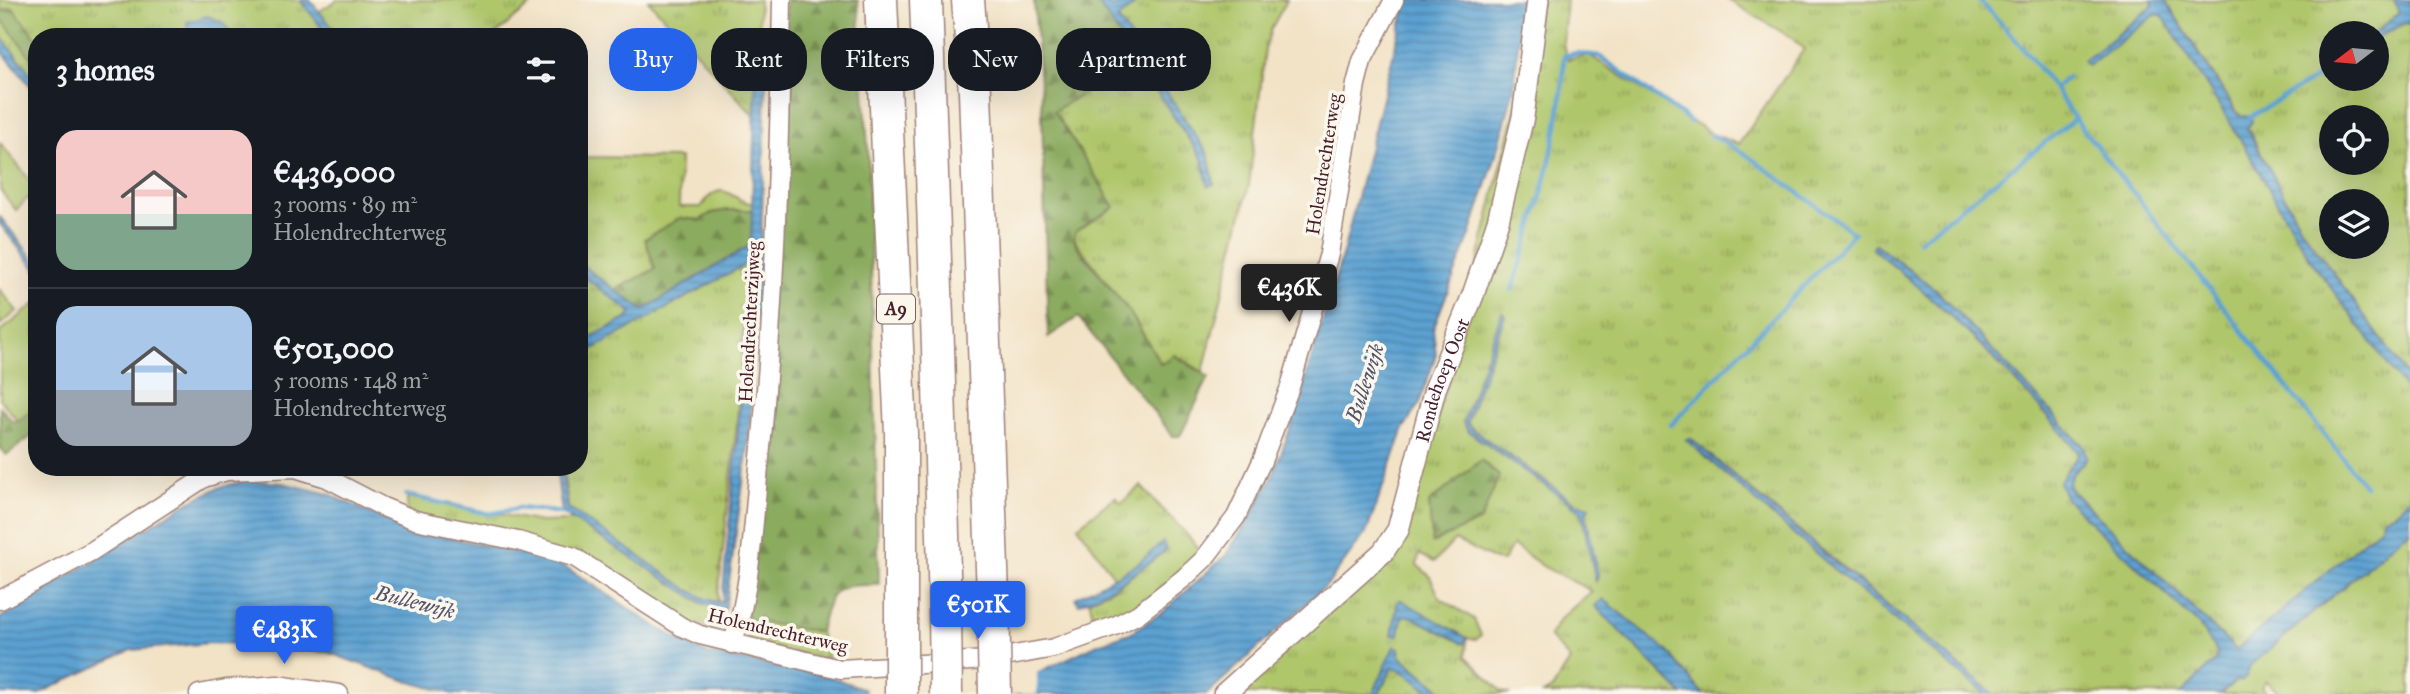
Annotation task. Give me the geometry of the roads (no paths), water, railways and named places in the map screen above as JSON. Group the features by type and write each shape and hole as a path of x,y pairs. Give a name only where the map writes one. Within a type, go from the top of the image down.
{"highway":[{"name":"A9","path":"881,0 901,433 901,694"},
{"name":"A9","path":"926,0 938,334 946,694"},
{"path":"968,0 975,92 995,694"}],"street":[{"name":"Holendrechterzijweg","path":"732,644 739,625 752,535 768,386 779,153 782,0"},
{"name":"Holendrechterweg","path":"321,476 383,508 415,520 519,541 574,557 682,627 732,644 841,669 1015,657 1054,648 1117,625 1138,614 1194,568 1236,517 1262,461 1290,387 1329,254 1362,61 1394,0"},
{"name":"Rondehoep Oost","path":"1224,694 1383,552 1398,530 1436,389 1499,221 1523,117 1538,0"},
{"name":"Holendrechterweg","path":"0,600 92,551 211,476"},
{"path":"199,694 226,688 277,685 340,694"}],"water":[{"path":"300,0 310,0 333,28 322,28"},
{"path":"1096,0 1104,0 1109,6 1116,6 1124,0 1140,0 1118,19 1124,28 1115,28"},
{"name":"Bullewijk","path":"1407,0 1522,0 1514,87 1499,146 1469,238 1433,329 1436,355 1419,404 1405,426 1367,531 1328,584 1207,694 1014,694 1014,684 1098,644 1130,633 1163,612 1226,555 1249,519 1271,480 1293,421 1344,249"},
{"path":"2152,0 2165,0 2239,116 2250,117 2252,121 2247,128 2302,229 2319,253 2319,259 2324,259 2410,379 2410,395 2310,259 2233,127 2162,15 2155,15 2088,66 2084,61 2153,6"},
{"path":"2394,0 2410,0 2410,24 2405,23 2389,32 2389,21 2399,13"},
{"path":"207,16 222,22 227,28 188,28 187,22"},
{"path":"0,36 28,70 28,83 0,49"},
{"path":"755,91 766,91 761,246 749,440 725,610 702,603 562,513 557,476 563,476 568,508 689,590 706,599 722,603 750,255 748,263 588,352 588,338 628,318 632,313 588,280 588,270 643,310 751,245"},
{"path":"1157,91 1166,91 1208,154 1214,184 1208,186 1203,160"},
{"path":"0,217 28,252 28,260 0,224"},
{"path":"1875,244 1936,290 2084,447 2087,458 2072,474 2068,485 2072,491 2236,650 2381,526 2384,517 2394,514 2410,498 2410,530 2250,666 2241,682 2237,680 2221,694 2181,694 2216,660 2217,652 2200,626 2066,499 2059,482 2079,453 2056,425 1955,320 1873,249"},
{"path":"1502,312 1505,315 1467,422 1472,429 1574,502 1589,507 1586,515 1598,575 1596,582 1581,511 1468,431 1463,422"},
{"path":"1690,438 1993,694 1985,694 1849,582 1686,440"},
{"name":"Bullewijk","path":"247,480 283,483 329,494 414,530 539,557 570,570 660,629 704,653 828,676 864,689 865,694 454,694 407,681 327,652 252,644 211,643 131,650 38,694 0,694 0,618 189,502 218,488"},
{"path":"1163,542 1166,550 1145,566 1113,587 1079,604 1075,598 1136,565"},
{"path":"1603,599 1668,652 1703,694 1682,694 1595,606"},
{"path":"1401,600 1467,638 1464,644 1410,616 1402,616 1399,635 1392,635 1398,601"},
{"path":"1394,646 1399,648 1400,656 1446,694 1429,691 1407,674 1392,668 1379,694 1373,694"}],"waterway":[{"path":"1978,0 2030,56 2075,119 2365,486"},
{"path":"1512,290 1547,174 1559,116 1564,56 1577,53 1599,56 1691,122"},
{"path":"2250,117 2319,76"},
{"path":"2055,88 2068,77"},
{"path":"1919,241 2075,119"},
{"path":"1671,425 1854,233 1744,153 1711,135"},
{"path":"406,495 490,514 519,508 562,513"}]}
